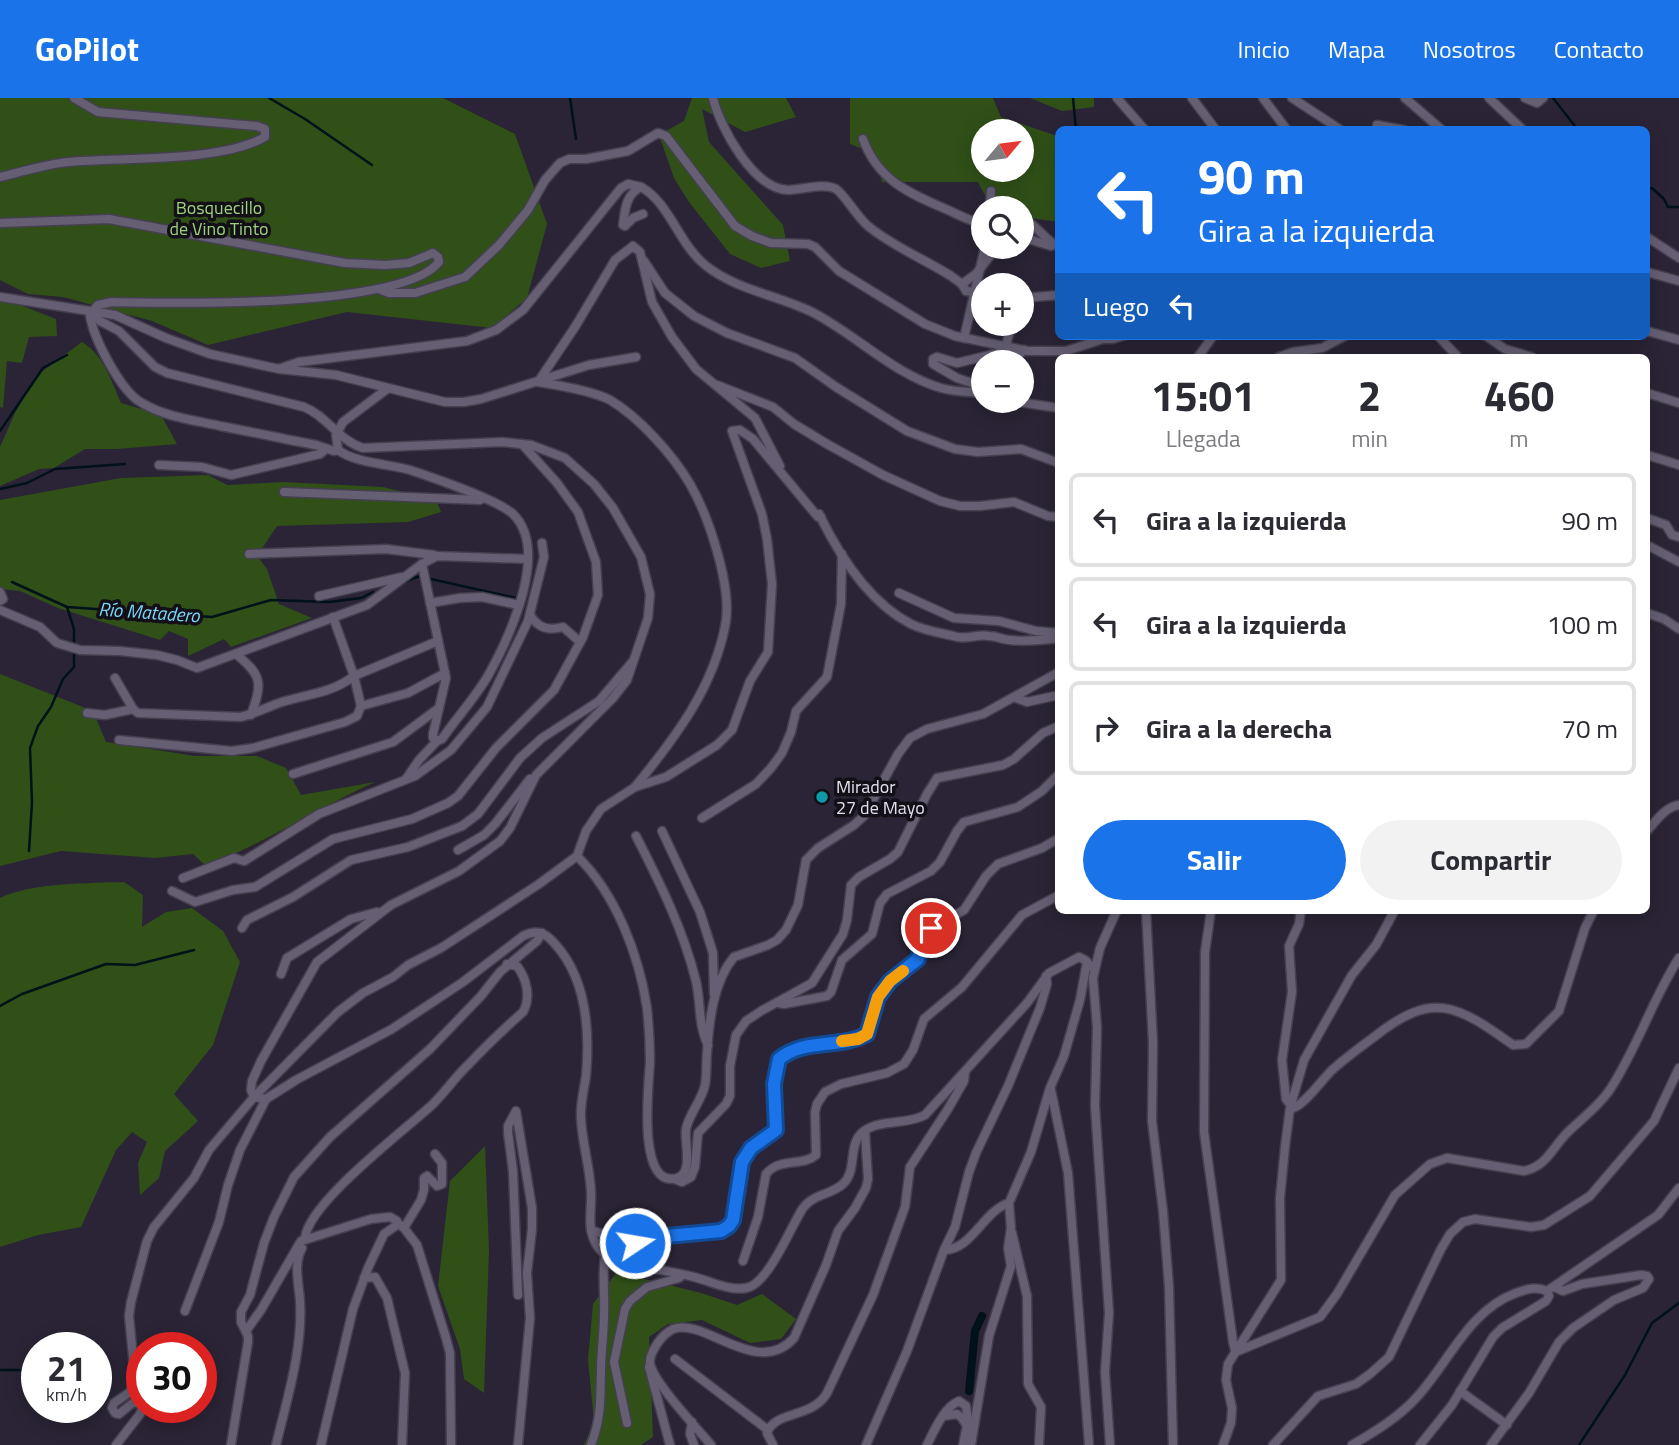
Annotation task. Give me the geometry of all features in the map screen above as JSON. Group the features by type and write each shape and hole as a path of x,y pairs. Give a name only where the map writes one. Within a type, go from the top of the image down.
{"street":[{"path":"0,177 65,162 202,154 252,144 265,137 265,129 240,123 99,112 74,98"},
{"path":"713,98 727,133 762,179 785,190 835,188 853,212 869,227 971,292"},
{"path":"1117,98 1142,126"},
{"path":"1192,98 1213,126"},
{"path":"1263,98 1281,125"},
{"path":"1292,98 1335,126"},
{"path":"1405,98 1437,126"},
{"path":"1489,98 1519,126"},
{"path":"1525,98 1537,103 1543,98"},
{"path":"1377,125 1382,126"},
{"path":"379,290 389,293 415,293 465,277 499,245 560,163 569,159 586,159 628,151 658,133 666,136 735,226 771,243 808,244 815,247 839,271 911,317 942,331 1020,350"},
{"path":"863,139 878,168 905,191 925,202 971,219"},
{"path":"279,369 299,362 467,341 496,330 523,310 621,188 628,184 641,187 655,197 691,252 708,267 739,285 815,314 916,378 955,391 971,392"},
{"path":"641,187 628,197 623,225 626,226 633,218 643,214"},
{"path":"991,191 991,196"},
{"path":"0,223 109,219 345,263 385,265 409,263 430,253 438,257 436,266 416,279 379,290 274,302 112,302 98,304 90,316 94,331 116,374 127,390 143,404 180,417 338,450 350,457 408,470 503,506 523,527 528,544 524,587 507,639 489,674 442,739 419,760 405,780"},
{"path":"1034,225 1055,245"},
{"path":"1650,239 1679,258"},
{"path":"1034,241 1055,246"},
{"path":"538,382 615,260 633,246 640,252 665,293 694,316 727,333 795,358 907,431 955,449 978,452 1021,449 1055,462"},
{"path":"640,252 650,297 657,313 690,362 755,418 776,461 803,491 858,579 879,599 904,620 920,628 964,638 989,635 1018,641 1055,636"},
{"path":"980,273 982,259"},
{"path":"962,284 988,259"},
{"path":"1650,273 1679,281"},
{"path":"1034,297 1055,295"},
{"path":"0,297 115,314 166,338 210,354 279,369 336,375 445,402 464,402 589,365 636,356"},
{"path":"92,312 100,321 119,331 162,371 185,379 304,407 321,416 350,443 363,448 502,442 531,445 558,454 584,474 613,509 641,557 648,580 648,618 632,671 621,689 520,790 489,830 458,850"},
{"path":"964,338 971,317"},
{"path":"1650,332 1679,341"},
{"path":"1006,345 1009,336"},
{"path":"1034,351 1059,352 1100,340"},
{"path":"1287,354 1322,348 1338,340"},
{"path":"1442,340 1455,354"},
{"path":"1492,340 1505,349 1522,354"},
{"path":"971,360 957,363 937,357 933,359 933,364 957,379 971,383"},
{"path":"538,382 609,400 650,432 690,484 712,533 722,573 728,602 725,625 713,665 697,704 671,743 635,787"},
{"path":"715,386 719,385 766,404 794,424 872,469 940,501 960,506 1013,502 1055,517"},
{"path":"338,450 337,431 350,415 387,389"},
{"path":"1650,394 1679,402"},
{"path":"1034,404 1055,407"},
{"path":"131,1332 131,1302 147,1241 154,1227 194,1178 209,1150 254,1097 338,1013 363,993 441,948 577,856 586,831 601,809 635,787 666,777 725,739 736,722 750,681 766,658 770,642 772,584 767,539 752,482 732,431 740,430 753,439 780,475 818,517 821,517"},
{"path":"172,891 195,902 233,890 255,887 333,839 412,819 447,803 458,796 496,748 554,690 580,642 598,596 596,562 578,513 557,483 522,444"},
{"path":"159,465 202,467 231,475 307,458 327,449"},
{"path":"1650,456 1679,465"},
{"path":"284,492 486,500"},
{"path":"1650,519 1666,525 1672,535 1679,537"},
{"path":"183,878 234,858 244,861 318,814 405,780 452,750 487,707 530,615 544,557 542,544"},
{"path":"1650,547 1679,562"},
{"path":"249,554 386,549 437,555 527,559"},
{"path":"0,610 40,626 57,643 80,650 120,650 157,655 197,668 367,604 437,555"},
{"path":"702,818 750,789 771,768 786,742 796,711 827,677 841,604 842,555"},
{"path":"422,564 446,678 433,736 437,741"},
{"path":"319,596 405,576"},
{"path":"0,592 3,599 0,601"},
{"path":"900,593 954,618 999,621 1055,635"},
{"path":"430,603 482,597 519,606"},
{"path":"1650,614 1679,629"},
{"path":"530,615 535,623 551,630 563,627 580,642"},
{"path":"118,740 232,751 253,748 345,722 357,716 361,706 354,676 333,617"},
{"path":"115,678 138,713 212,718 251,715 282,702 332,689 354,676 439,641"},
{"path":"237,655 255,670 259,680 251,715"},
{"path":"242,928 247,920 293,897 351,860 408,847 470,820 493,797 520,758 542,738 599,701 636,658"},
{"path":"361,706 408,693 445,673"},
{"path":"676,1179 686,1167 686,1128 705,1086 708,1045 719,985 734,957 777,940 786,930 799,905 806,860 818,848 855,825 864,816 910,737 926,729 975,718 1055,674"},
{"path":"1016,698 1027,702 1055,696"},
{"path":"293,774 393,742 439,708"},
{"path":"88,713 105,715 133,709"},
{"path":"577,856 591,869 609,899 622,923 634,956 646,1007 650,1047 646,1112 648,1138 654,1166 664,1177 682,1182 691,1177 695,1167 698,1133 728,1101 731,1055 736,1035 746,1021 807,987 815,979 843,934 851,885 898,852 937,778 1003,765 1014,759 1042,733 1055,728"},
{"path":"254,1097 252,1082 261,1061 317,962 380,912 459,871 500,841 510,828 536,775"},
{"path":"777,1002 784,1004 827,996 831,992 842,960 872,934 880,903 887,894 932,871 964,822 1018,807 1042,791 1055,778"},
{"path":"1650,827 1660,815 1679,805"},
{"path":"662,831 700,912 713,954 715,1000"},
{"path":"636,836 664,891 682,935 696,984 702,1034 708,1045"},
{"path":"591,1230 630,1244 667,1236 726,1229 733,1220 742,1162 751,1148 776,1130 774,1084 779,1059 795,1050 852,1041 867,1034 878,997 890,981 918,959 925,933 964,910 986,876 998,864 1036,851 1055,840"},
{"path":"743,1261 758,1217 766,1174 779,1164 807,1160 816,1155 815,1112 820,1097 833,1087 887,1073 904,1064 913,1050 924,1019 962,988 1022,915 1055,897"},
{"path":"281,974 292,955 351,919 380,912"},
{"path":"1110,1445 1105,1372 1109,1313 1095,1107 1097,1027 1093,992 1094,969 1115,914"},
{"path":"1146,914 1152,1018 1152,1121 1169,1287 1173,1445"},
{"path":"1210,914 1205,952 1204,1132 1236,1350"},
{"path":"1290,1108 1286,1099 1282,1053 1292,992 1289,946 1299,925 1300,914"},
{"path":"1223,1445 1231,1423 1232,1408 1226,1380 1228,1363 1281,1280 1280,1198 1290,1108 1304,1060 1352,975 1376,944 1393,914"},
{"path":"1290,1108 1301,1104 1339,1064 1392,1022 1416,1010 1440,1009 1461,1013 1493,1029 1513,1045 1526,1044 1559,1011 1592,914"},
{"path":"185,1311 219,1222 240,1150 266,1099 408,1019 463,982 523,936 535,932 551,939 566,957 580,987 586,1017 587,1055 581,1114 591,1190 591,1230 598,1248 621,1264 740,1289 759,1282 807,1203 846,1181 857,1139 865,1131 925,1115 1027,1003 1052,970 1074,959 1083,958 1094,969"},
{"path":"231,1445 248,1342 241,1322 241,1312 250,1295 274,1217 294,1177 330,1138 430,1049 481,996 507,964 537,941 542,933"},
{"path":"1236,1350 1320,1317 1337,1294 1395,1195 1430,1164 1447,1158 1524,1171 1539,1166 1547,1159 1566,1133 1590,1113 1610,1090 1664,982 1679,958"},
{"path":"1039,1445 1041,1407 1028,1384 1027,1296 1011,1233 1009,1203 1031,1152 1050,1088 1064,1056 1087,962"},
{"path":"276,1445 299,1342 297,1262 307,1238 309,1223 318,1210 368,1160 434,1103 468,1065 523,1012 528,1004 526,983 517,966 507,964"},
{"path":"866,1445 907,1351 955,1227 976,1153 1008,1086 1040,1008 1047,984 1046,976"},
{"path":"1273,1445 1318,1396 1356,1384 1389,1357 1450,1234 1463,1222 1475,1219 1531,1227 1544,1225 1590,1196 1654,1121 1679,1068"},
{"path":"773,1445 768,1437 768,1430 780,1419 817,1406 827,1393 873,1295 905,1207 910,1167 964,1082 965,1072"},
{"path":"1050,1088 1068,1173 1089,1445"},
{"path":"254,1097 266,1099"},
{"path":"518,1295 513,1171 508,1133 508,1126 515,1111 532,1208 527,1273 530,1318 518,1445"},
{"path":"670,1445 650,1375 651,1355 659,1342 674,1329 690,1329 752,1351 773,1350 788,1345 798,1330 819,1284 838,1231 856,1208 866,1188 868,1179 865,1131"},
{"path":"321,1445 353,1309 364,1278 384,1234 401,1226 421,1200 424,1178 427,1176 437,1186 442,1184 442,1163 435,1154"},
{"path":"1420,1445 1460,1391 1493,1337 1502,1328 1546,1301 1550,1289 1658,1215 1679,1188"},
{"path":"944,1250 954,1248 981,1227 1002,1205 1009,1203"},
{"path":"246,1331 298,1245 307,1238 371,1219 390,1217 417,1245 450,1353 452,1445"},
{"path":"971,1445 989,1336 1011,1266 1008,1248 1011,1233"},
{"path":"591,1445 599,1424 601,1408 605,1255"},
{"path":"627,1423 614,1362 625,1309 630,1301 647,1287 677,1279 681,1275"},
{"path":"1352,1445 1380,1429 1417,1397 1470,1325 1503,1298 1529,1289 1563,1291 1582,1284 1647,1276 1649,1279 1643,1288 1614,1300 1573,1328 1559,1342 1491,1445"},
{"path":"364,1278 375,1277 387,1298 405,1373 402,1445"},
{"path":"675,1359 768,1430"},
{"path":"650,1364 662,1384 710,1445"},
{"path":"1460,1391 1507,1424"},
{"path":"126,1395 114,1403 112,1408 120,1414 126,1409"},
{"path":"927,1445 943,1416 954,1403 961,1401 966,1405 967,1426 963,1445"},
{"path":"943,1416 957,1414 967,1426"},
{"path":"692,1422 690,1434 694,1445"},
{"path":"117,1445 133,1423"}],"green space":[{"name":"Bosquecillo de Vino Tinto","path":"0,98 443,98 515,134 547,224 527,298 492,328 347,312 208,345 152,321 63,297 28,294 0,280"},
{"path":"692,98 786,98 796,117 745,132 702,109 709,142 783,225 790,261 761,268 730,254 689,202 674,178 659,135 684,121"},
{"path":"850,98 993,98 1001,117 1007,119 971,119 971,182 882,182 876,154 850,144"},
{"path":"1030,98 1094,98 1094,107 1062,111"},
{"path":"1034,128 1055,135 1055,221 1034,219 1034,196 985,196 978,182 1034,182"},
{"path":"0,297 56,319 57,336 29,337 22,363 7,361 3,408 0,407"},
{"path":"82,342 101,361 121,403 161,415 177,444 85,449 54,468 39,469 0,486 0,447 36,376"},
{"path":"208,475 227,485 283,482 383,487 436,500 441,512 408,522 277,526 257,556 267,569 279,604 312,618 231,647 224,639 188,656 188,639 169,631 160,640 58,608 20,591 0,589 0,500 121,478"},
{"path":"0,674 93,711 106,742 195,756 257,756 286,768 301,795 375,782 249,847 206,866 193,854 155,858 61,851 0,866"},
{"path":"124,882 143,895 142,927 166,912 192,908 223,931 240,962 213,1045 174,1094 198,1121 165,1151 159,1178 140,1195 138,1163 147,1142 132,1132 116,1150 81,1227 38,1235 0,1247 0,898 27,889"},
{"path":"485,1146 489,1251 484,1393 464,1379 460,1349 438,1286 450,1181"},
{"path":"617,1272 737,1305 762,1294 796,1319 781,1339 750,1343 702,1320 668,1324 649,1337 653,1437 641,1445 584,1445 594,1421 588,1360 593,1304"}],"waterway":[{"path":"269,98 372,165"},
{"path":"570,98 576,139"},
{"path":"1073,98 1076,126"},
{"path":"1553,98 1575,126"},
{"path":"1650,188 1664,199 1668,207 1679,207"},
{"path":"0,431 43,368 67,355"},
{"path":"0,489 27,483 55,469 125,464"},
{"name":"Río Matadero","path":"404,582 420,576"},
{"name":"Río Matadero","path":"431,579 516,598"},
{"name":"Río Matadero","path":"12,582 67,607 212,617 271,600 329,602 361,598 373,592"},
{"path":"29,851 32,802 30,748 38,726 51,707 63,679 74,667 74,629 67,607"},
{"path":"0,1006 22,994 106,964 135,965 194,950"},
{"path":"1579,1445 1625,1375 1652,1323 1679,1303"},
{"path":"969,1391 975,1331 982,1316"},
{"path":"0,1370 21,1370"}],"slow traffic":[{"path":"842,1041 852,1041 867,1034 878,997 890,981 903,971"}],"place":[{"name":"Mirador 27 de Mayo","path":"822,797"}],"route":[{"path":"635,1243 667,1236 721,1231 729,1226 733,1220 742,1162 751,1148 775,1133 777,1127 774,1084 779,1059 787,1052 815,1045 852,1041 867,1034 878,997 890,981 918,959 923,936 931,928"}]}
